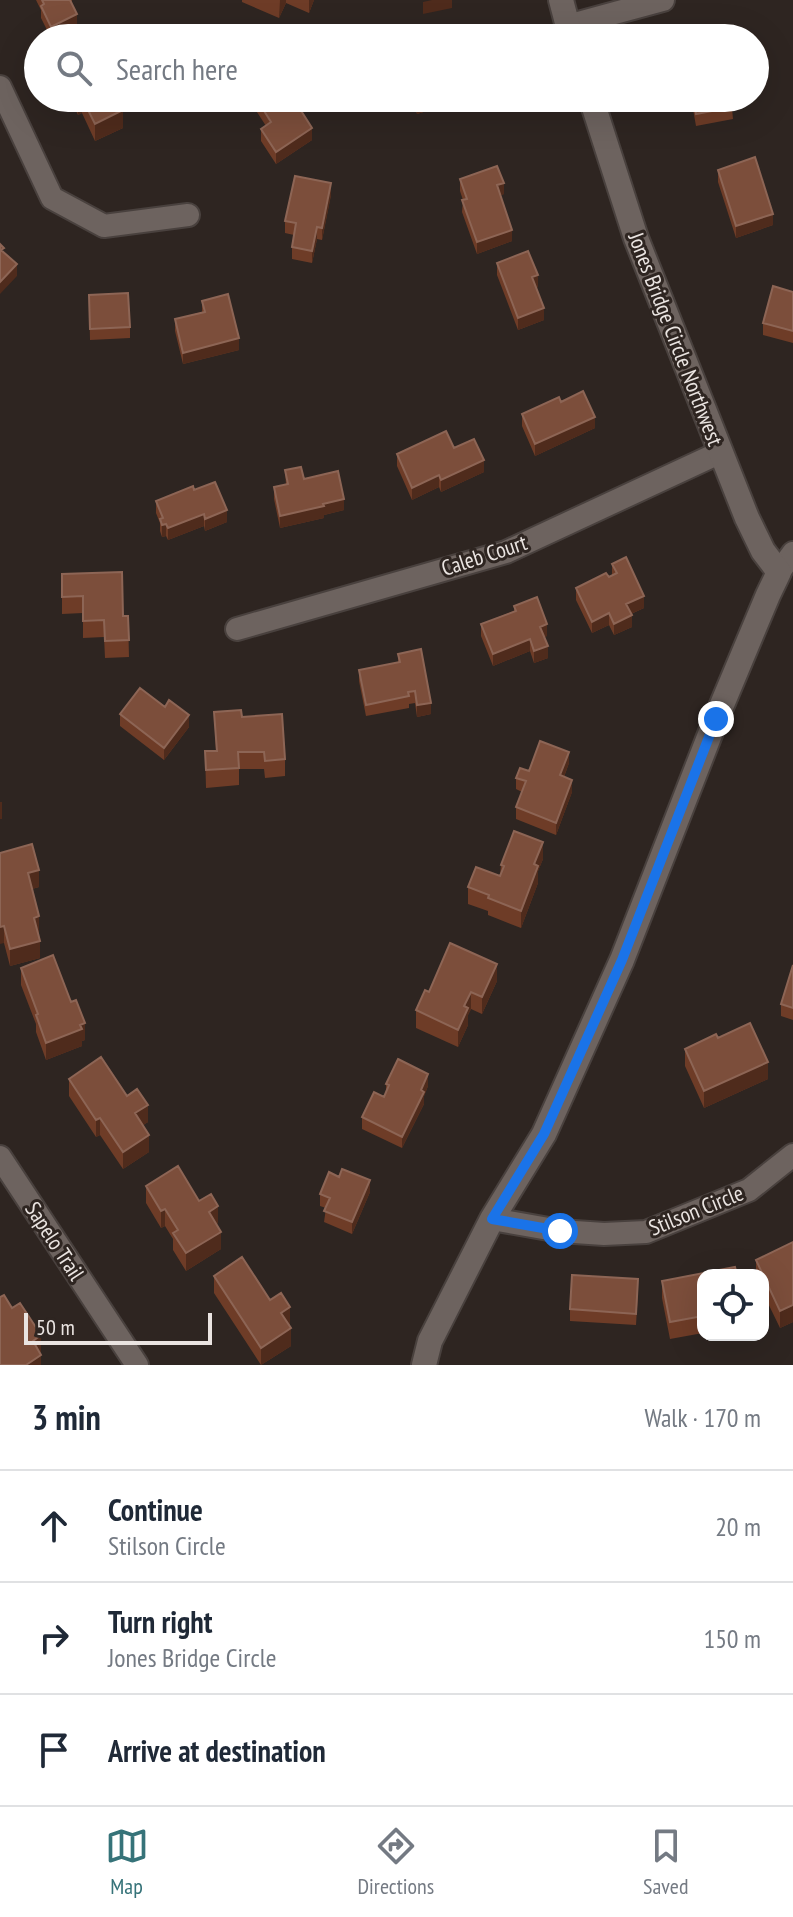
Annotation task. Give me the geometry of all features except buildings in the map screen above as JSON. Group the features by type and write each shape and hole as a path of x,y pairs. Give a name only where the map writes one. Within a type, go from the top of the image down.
{"street":[{"path":"561,0 567,24"},
{"path":"592,24 663,0"},
{"path":"0,87 52,198 104,226 188,215"},
{"name":"Jones Bridge Circle Northwest","path":"596,112 636,238 747,518 763,551 786,563"},
{"name":"Caleb Court","path":"237,629 506,552 721,452"},
{"path":"424,1365 430,1341 492,1219 544,1134 622,960 768,595 786,563"},
{"name":"Stilson Circle","path":"492,1219 560,1231 604,1234 646,1232 749,1190 793,1155"},
{"name":"Sapelo Trail","path":"0,1157 137,1365"}],"route":[{"path":"560,1231 492,1219 544,1134 622,960 716,719"}]}
